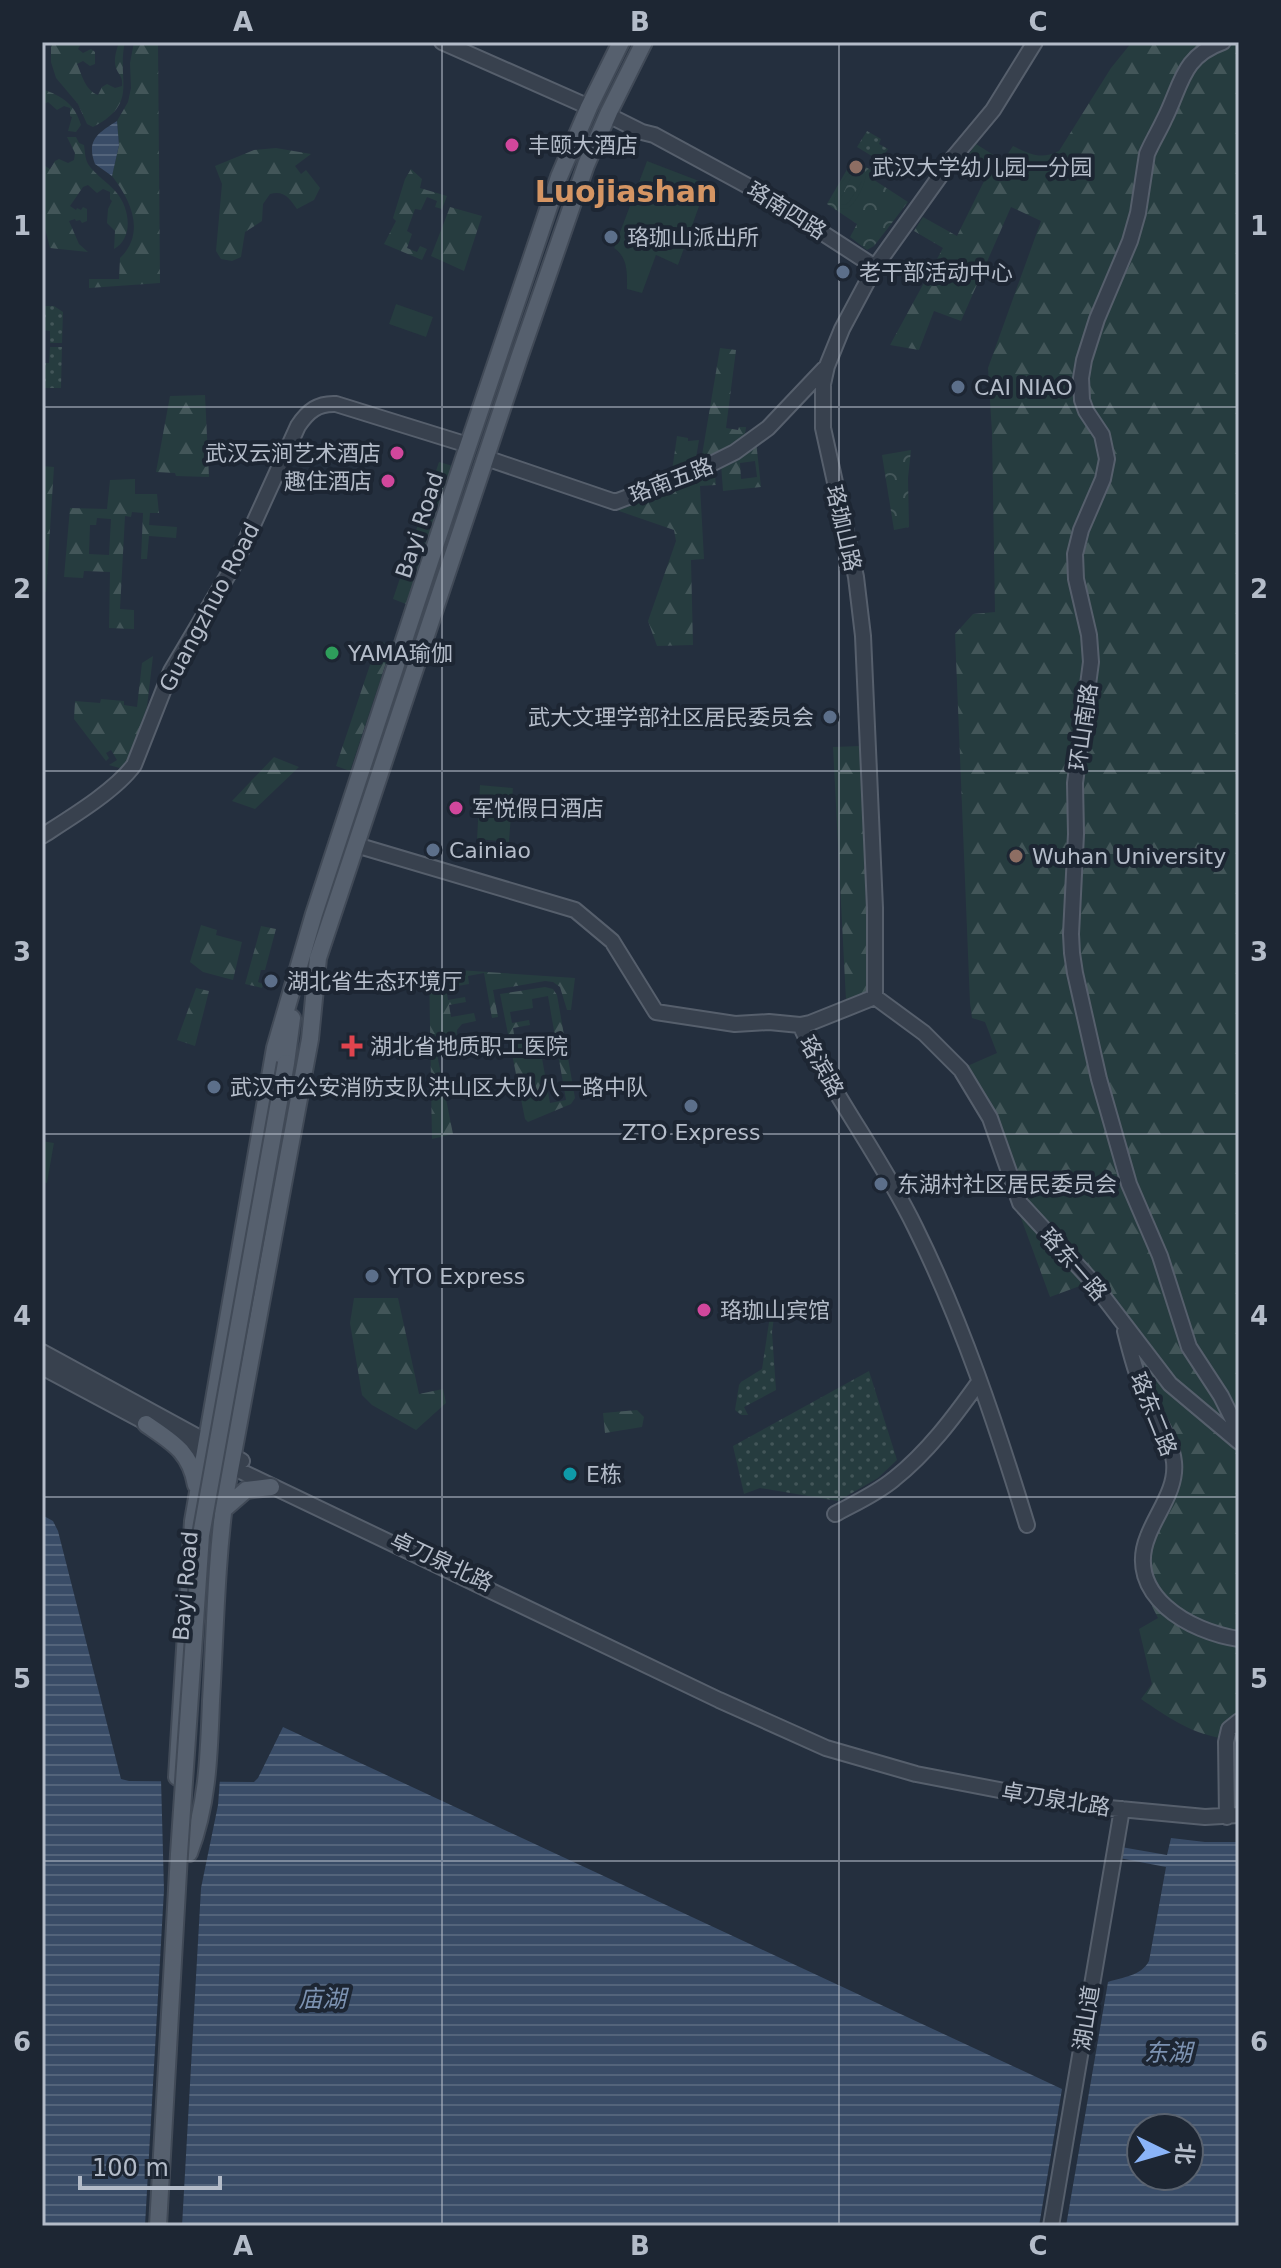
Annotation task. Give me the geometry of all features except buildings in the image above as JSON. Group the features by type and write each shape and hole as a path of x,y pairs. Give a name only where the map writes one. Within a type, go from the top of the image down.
{"main road":[{"name":"Bayi Road","path":"290,1063 318,958 582,178 644,42"},
{"name":"Bayi Road","path":"167,2226 184,1853 175,1821 176,1788 193,1521 272,1063 314,914 559,177 619,45"},
{"name":"Bayi Road","path":"184,1853 199,1826 206,1785 222,1517 230,1461 266,1284 310,1039 318,958"},
{"name":"Bayi Road","path":"158,2226 208,1562 217,1488 290,1063 300,961"},
{"path":"235,1278 266,1284"},
{"path":"146,1424 186,1456 194,1474 197,1493"},
{"path":"222,1517 246,1490 271,1487"}],"street":[{"path":"442,42 589,107"},
{"path":"635,60 651,42"},
{"name":"珞珈山路","path":"875,997 876,935 863,636 856,577 823,428 822,396 827,366 848,317 875,267 953,158 993,110 1035,42"},
{"name":"环山南路","path":"1223,42 1200,53 1188,66 1150,146 1130,241 1097,319 1084,360 1082,400 1102,435 1107,459 1103,479 1081,530 1075,554 1076,579 1089,635 1091,662 1075,783 1076,842 1071,934 1075,973 1088,1034 1129,1184 1160,1256 1189,1347 1221,1396 1239,1432"},
{"name":"珞南四路","path":"610,112 642,132 654,135 761,193 875,267"},
{"name":"珞南五路","path":"486,458 615,502 697,471 735,452 768,428 827,366"},
{"name":"Guangzhuo Road","path":"42,836 110,788 134,765 171,671 238,558 293,436 308,412 325,404 342,405 468,445"},
{"name":"珞滨路","path":"356,845 575,910 612,941 656,1012 735,1024 769,1022 800,1025 818,1064 914,1226 957,1321 1009,1465 1027,1525"},
{"path":"800,1025 875,997"},
{"name":"珞东一路","path":"875,997 924,1033 961,1070 990,1118 1020,1203 1089,1278 1170,1384 1239,1442"},
{"name":"珞东二路","path":"1121,1320 1142,1388 1168,1439 1175,1465 1172,1485 1145,1545 1148,1581 1156,1597 1171,1613 1202,1630 1239,1639"},
{"name":"卓刀泉北路","path":"42,1352 206,1449"},
{"name":"卓刀泉北路","path":"42,1367 146,1424 206,1449 850,1754"},
{"path":"835,1514 882,1488 906,1469 940,1434 979,1382"},
{"name":"卓刀泉北路","path":"230,1461 271,1487 771,1725 826,1748 916,1774 1077,1805 1205,1817 1233,1816"},
{"path":"1233,1816 1226,1742 1232,1725 1239,1721"},
{"name":"湖山道","path":"1051,2226 1122,1809"}],"green space":[{"path":"51,42 82,42 78,49 83,53 91,49 95,52 95,64 90,66 83,61 77,64 87,86 98,95 107,84 115,88 122,86 115,58 119,42 125,42 123,90 121,100 108,118 93,127 87,124 78,104 56,78 51,62"},
{"path":"134,42 158,42 160,283 89,288 89,279 119,279 120,258 132,238 134,227 130,206 112,176 119,145 117,121 128,102 131,88 130,63"},
{"path":"1132,42 1239,42 1239,1716 1221,1738 1189,1728 1141,1699 1152,1684 1139,1629 1158,1618 1139,1574 1138,1544 1164,1482 1166,1455 1138,1392 1116,1322 1088,1283 1050,1297 985,1120 956,1071 997,1053 985,1022 972,1018 970,1003 955,634 973,614 995,612 988,368 1041,221 1011,207 961,321 934,311 919,350 890,345 943,248 914,231 923,217 957,236 990,169 969,154 976,144 1003,161 1013,146 1041,155 1059,151 1111,68"},
{"path":"42,89 71,106 81,125 76,132 68,131 72,117 70,108 64,106 57,110 48,102 42,105"},
{"path":"867,131 881,139 879,144 888,149 880,161 857,147"},
{"path":"67,137 76,137 84,145 88,164 116,192 124,206 127,230 125,238 114,249 115,231 107,223 112,201 110,192 103,189 97,193 88,185 83,187 70,206 76,210 87,209 87,221 69,221 79,244 88,252 50,248 42,217 42,164 50,169 59,159 68,163 74,160 75,153"},
{"path":"276,148 311,154 295,166 301,174 306,170 320,188 314,200 297,209 283,194 270,194 263,204 262,221 245,232 241,257 232,261 221,259 216,251 222,184 215,166 254,150"},
{"path":"853,159 874,172 871,178 908,202 874,246 867,250 850,237 857,224 827,204"},
{"path":"647,161 707,184 678,265 656,255 642,293 627,289 624,261 614,248"},
{"path":"859,167 866,172 862,187 849,207 838,208 834,202 837,192 846,176","holes":["856,172 862,175 862,181 849,202 841,204 839,202 852,175"]},
{"path":"411,169 422,179 420,188 447,196 442,209 435,207 437,201 427,197 421,210 415,209 407,231 412,234 407,248 417,252 420,246 427,249 422,260 384,244 396,221 393,218"},
{"path":"450,207 482,216 464,271 431,256"},
{"path":"396,304 433,317 426,337 389,324"},
{"path":"42,306 54,306 63,312 62,343 50,343 50,331 42,330"},
{"path":"50,347 62,347 61,388 42,388 42,363 49,363"},
{"path":"720,348 736,350 726,428 738,430 739,427 746,427 744,443 700,467"},
{"path":"205,395 209,477 156,472 170,396"},
{"path":"677,436 688,438 688,441 699,440 694,470 671,478"},
{"path":"756,441 761,487 723,491 721,464","holes":["755,461 757,477 741,479 740,463"]},
{"path":"911,450 909,527 894,530 882,455"},
{"path":"439,462 453,466 406,604 393,599"},
{"path":"42,466 54,467 46,592 42,592"},
{"path":"714,467 716,485 700,486 704,559 691,560 693,645 657,646 648,621 676,541 674,530 619,511 622,502"},
{"path":"135,479 135,494 157,494 159,513 150,513 149,525 177,527 176,538 149,536 147,559 141,559 143,513 132,512 131,517 125,516 120,609 134,610 134,629 109,628 110,572 84,571 83,578 64,577 70,508 107,509 110,480","holes":["97,518 111,519 109,555 89,554 90,525 96,525"]},
{"path":"378,641 392,645 350,771 336,766"},
{"path":"153,656 147,707 126,767 109,765 117,760 111,750 106,753 109,758 106,761 74,719 75,701 124,701 124,705 137,707 142,663"},
{"path":"861,746 867,992 846,1000 833,747"},
{"path":"274,757 299,767 255,809 232,801"},
{"path":"480,785 513,788 509,842 477,839"},
{"path":"201,925 217,930 216,935 242,942 233,980 203,972 190,962"},
{"path":"261,926 276,929 265,970 261,970 258,982 263,984 262,988 245,984"},
{"path":"429,968 575,978 571,1010 567,1010 560,987 545,981 493,990 498,1017 492,1018 484,973 468,976 469,984 446,988 448,1000 465,997 466,1002 449,1005 451,1017 474,1013 476,1021 462,1024 457,1030 456,1050 437,1054 453,1134 432,1139"},
{"path":"545,987 553,989 557,995 575,1098 571,1104 528,1122 525,1119 500,994","holes":["548,996 566,1100 550,1103 538,1036 515,1040 513,1028 530,1025 529,1020 512,1023 510,1012 533,1008 532,999"]},
{"path":"196,988 209,991 195,1046 177,1040"},
{"path":"42,1141 54,1143 47,1183 42,1182"},
{"path":"354,1298 398,1298 419,1394 443,1389 446,1403 416,1430 372,1405 362,1395 350,1323"},
{"path":"771,1309 775,1310 772,1332 776,1390 744,1407 748,1415 741,1415 735,1410 739,1385 762,1369"},
{"path":"869,1371 897,1460 878,1478 838,1501 760,1488 744,1494 733,1446"},
{"path":"637,1410 644,1417 642,1427 605,1433 603,1413"}],"water":[{"path":"117,121 119,145 112,176 95,164 92,149 99,134"},
{"name":"庙湖","path":"42,1515 53,1521 58,1531 121,1779 254,1782 283,1727 1062,2089 1039,2226 42,2226"},
{"name":"东湖","path":"1171,1838 1239,1842 1239,2226 1066,2226 1108,1982 1136,1973 1149,1961 1166,1867 1119,1858 1121,1847 1167,1855"}],"pier":[{"path":"161,1778 220,1778 218,1805 201,1888 182,2226 145,2226 164,1890"}],"place":[{"name":"丰颐大酒店","path":"512,145"},
{"name":"武汉大学幼儿园一分园","path":"856,167"},
{"name":"珞珈山派出所","path":"611,237"},
{"name":"老干部活动中心","path":"843,272"},
{"name":"CAI NIAO","path":"958,387"},
{"name":"武汉云涧艺术酒店","path":"397,453"},
{"name":"趣住酒店","path":"388,481"},
{"name":"YAMA瑜伽","path":"332,653"},
{"name":"武大文理学部社区居民委员会","path":"830,717"},
{"name":"军悦假日酒店","path":"456,808"},
{"name":"Cainiao","path":"433,850"},
{"name":"Wuhan University","path":"1016,856"},
{"name":"湖北省生态环境厅","path":"271,981"},
{"name":"湖北省地质职工医院","path":"352,1046"},
{"name":"武汉市公安消防支队洪山区大队八一路中队","path":"214,1087"},
{"name":"ZTO Express","path":"691,1106"},
{"name":"东湖村社区居民委员会","path":"881,1184"},
{"name":"YTO Express","path":"372,1276"},
{"name":"珞珈山宾馆","path":"704,1310"},
{"name":"E栋","path":"570,1474"}],"district":[{"name":"Luojiashan","path":"626,192"}]}
